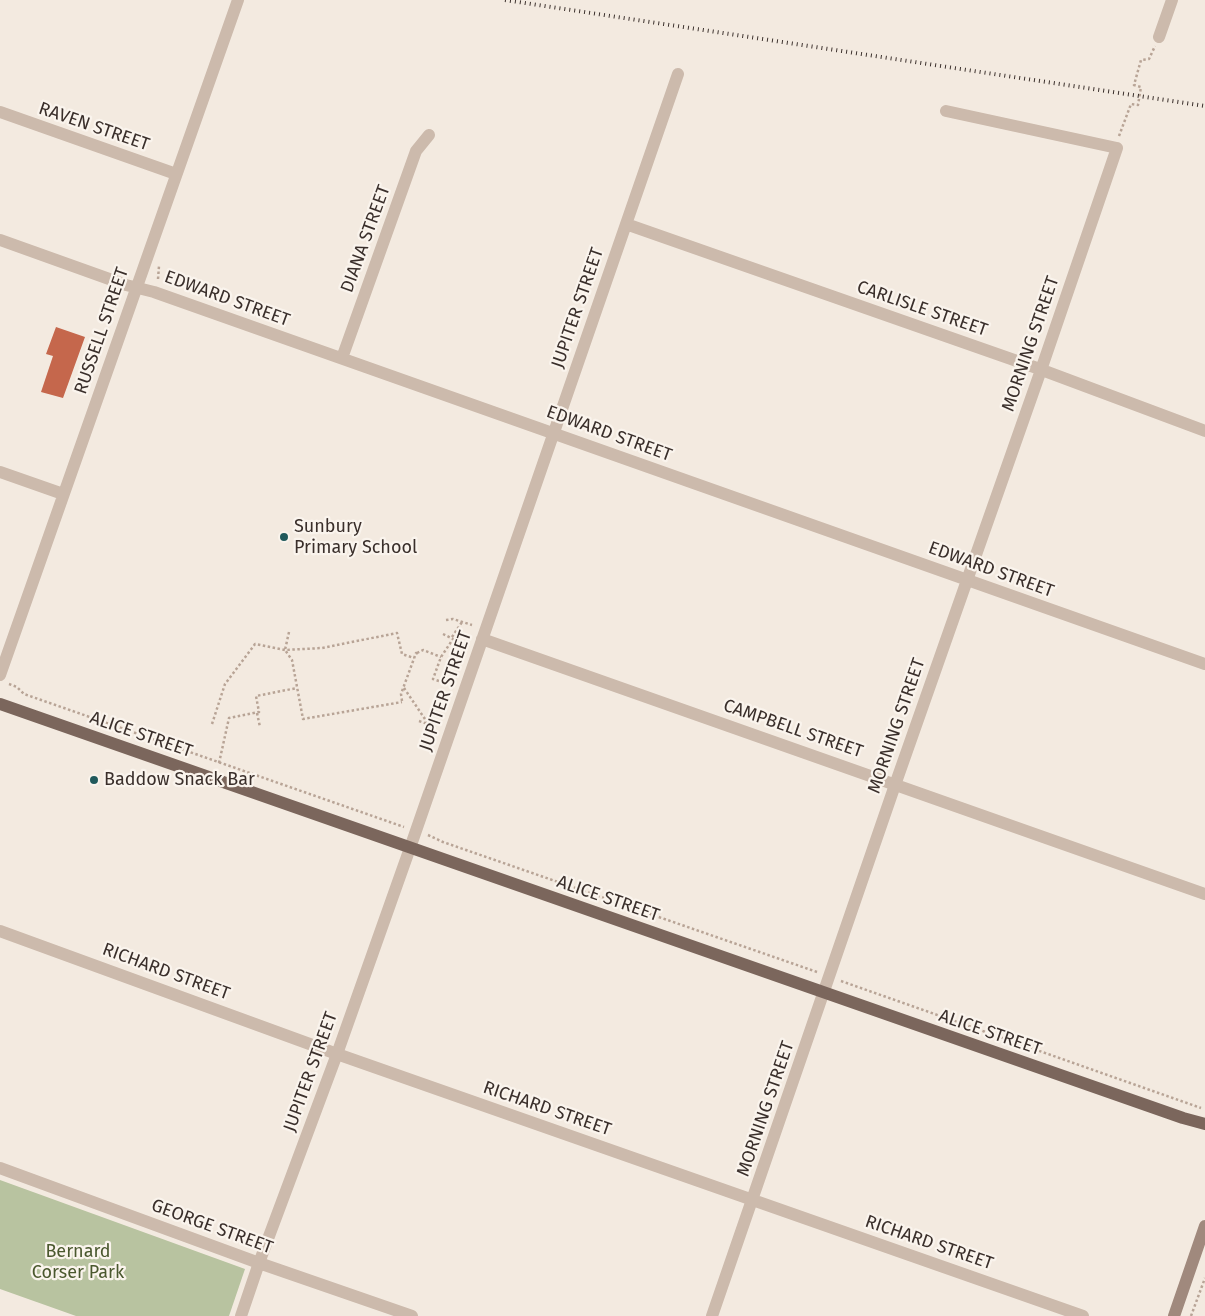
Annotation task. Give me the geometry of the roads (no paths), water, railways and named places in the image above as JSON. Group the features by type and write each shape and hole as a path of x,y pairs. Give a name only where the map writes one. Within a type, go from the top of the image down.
{"main road":[{"name":"ALICE STREET","path":"0,704 1174,1115 1205,1124"}],"street":[{"name":"RUSSELL STREET","path":"0,675 238,0"},
{"path":"1158,37 1172,0"},
{"name":"JUPITER STREET","path":"241,1316 410,848 678,74"},
{"name":"MORNING STREET","path":"712,1316 895,785 1041,370 1118,142 946,111"},
{"name":"RAVEN STREET","path":"0,112 176,174"},
{"name":"DIANA STREET","path":"342,358 416,151 429,135"},
{"name":"CARLISLE STREET","path":"626,224 1041,370 1205,431"},
{"name":"EDWARD STREET","path":"0,240 342,358 1205,664"},
{"path":"0,472 63,494"},
{"name":"CAMPBELL STREET","path":"482,639 1205,894"},
{"name":"RICHARD STREET","path":"0,931 337,1054 1083,1316"},
{"name":"GEORGE STREET","path":"0,1168 259,1263 412,1316"},
{"path":"1174,1316 1205,1226"}],"railway":[{"path":"505,0 1205,106"}],"place":[{"name":"Sunbury Primary School","path":"284,537"},
{"name":"Baddow Snack Bar","path":"94,780"}],"park label":[{"name":"Bernard Corser Park","path":"78,1262"}]}
